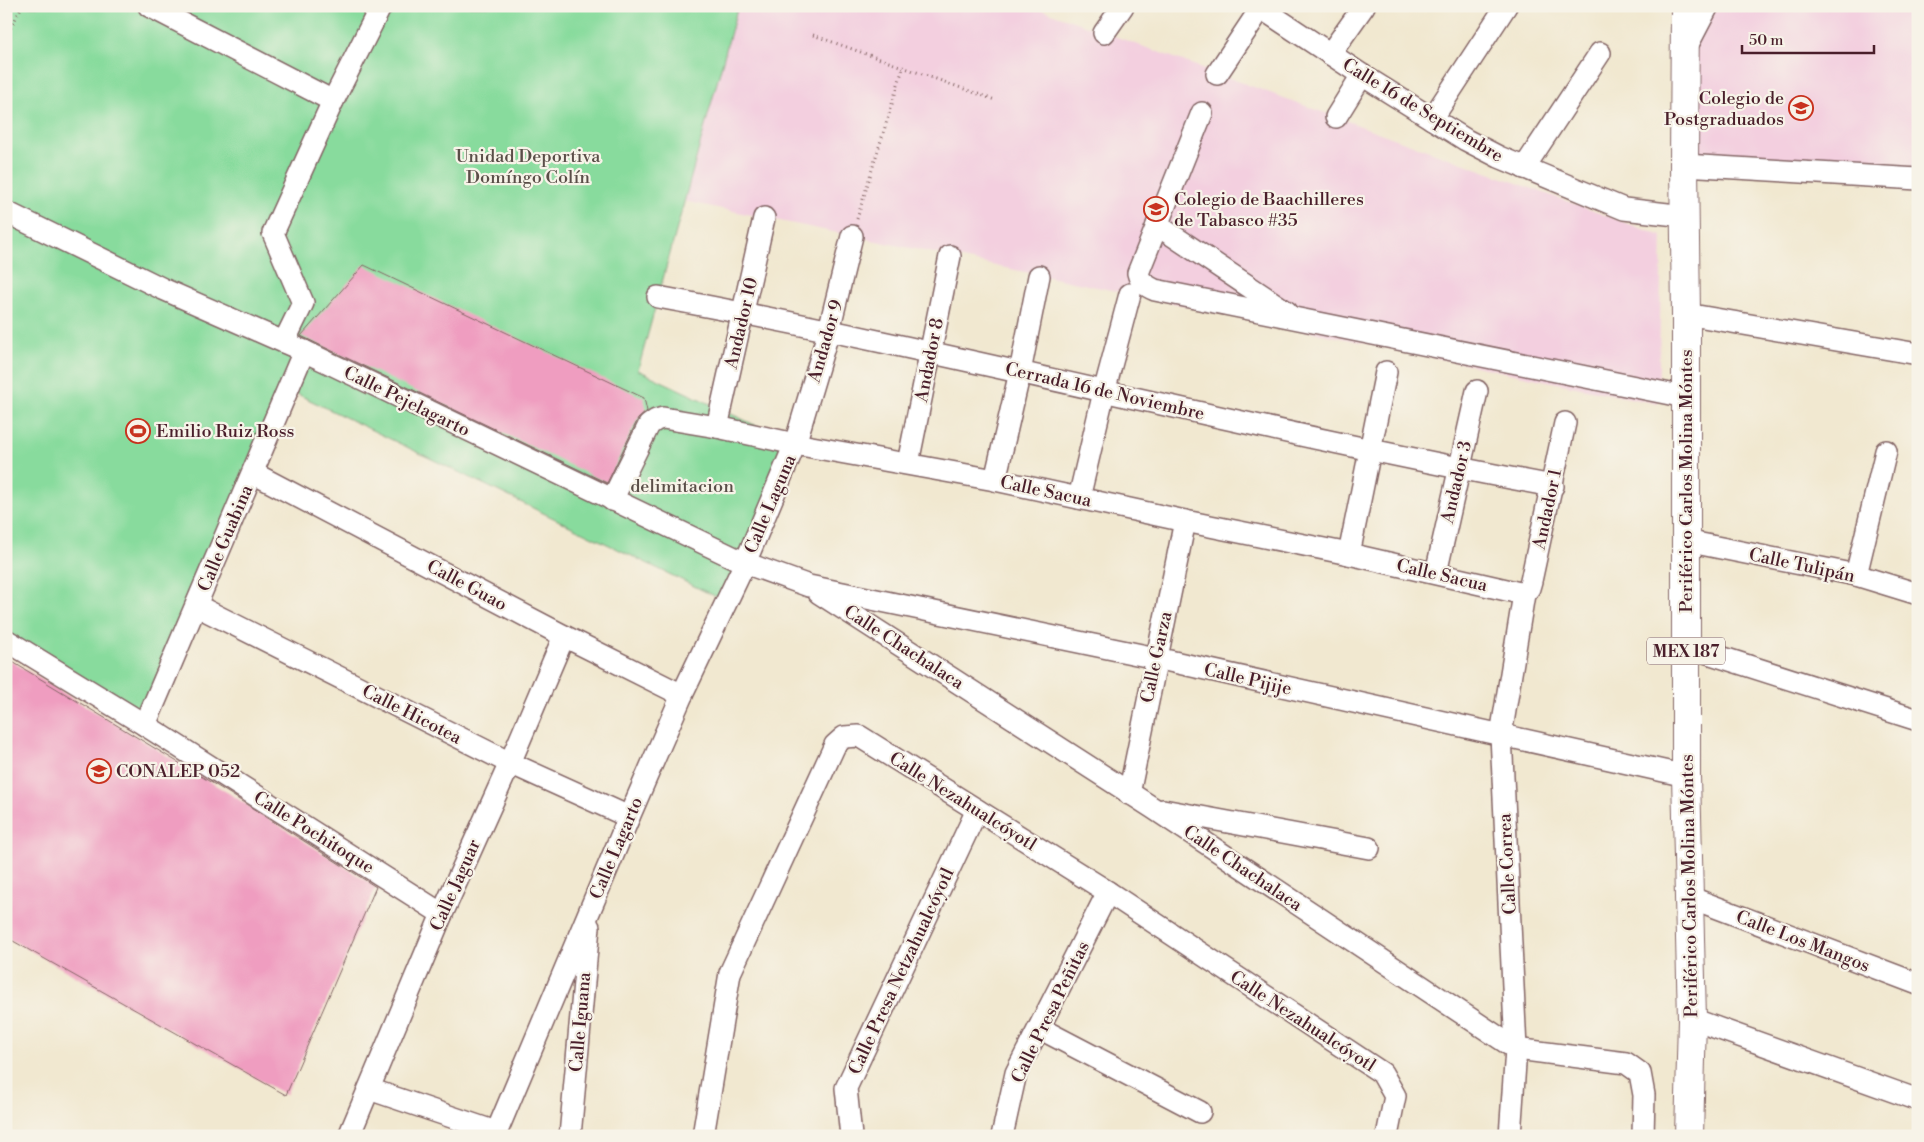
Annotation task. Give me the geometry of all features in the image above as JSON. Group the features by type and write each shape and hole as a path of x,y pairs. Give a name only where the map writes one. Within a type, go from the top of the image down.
{"main road":[{"name":"Periférico Carlos Molina Móntes","path":"1685,6 1686,776 1692,1019 1689,1136"}],"street":[{"path":"149,6 333,100"},
{"path":"284,342 303,303 273,233 333,100 381,6"},
{"path":"1104,33 1123,6"},
{"path":"1330,54 1364,6"},
{"path":"1432,119 1506,6"},
{"path":"1685,51 1708,6"},
{"path":"1217,74 1260,7"},
{"name":"Calle 16 de Septiembre","path":"1260,7 1362,75 1466,140 1524,168 1624,209 1685,216"},
{"path":"1524,168 1600,53"},
{"path":"1336,117 1362,75"},
{"path":"1202,113 1138,273 1140,280 1147,286 1155,290 1685,397"},
{"path":"1684,165 1918,179"},
{"name":"Calle Pejelagarto","path":"6,212 163,288 304,351 745,563 808,586"},
{"name":"Andador 10","path":"717,427 764,218"},
{"path":"1157,225 1296,318"},
{"name":"Andador 9","path":"795,444 829,330 852,236"},
{"name":"Andador 8","path":"908,463 950,256"},
{"path":"994,480 1020,372 1039,276"},
{"path":"1079,498 1130,294"},
{"name":"Cerrada 16 de Noviembre","path":"658,297 829,330 1458,469 1553,486"},
{"path":"1686,314 1918,354"},
{"name":"Calle Guabina","path":"146,725 304,351"},
{"path":"1349,554 1386,372"},
{"name":"Andador 3","path":"1436,573 1477,391"},
{"name":"Calle Sacua","path":"612,500 649,425 663,418 994,480 1349,554 1524,594"},
{"name":"Andador 1","path":"1524,594 1529,588 1553,486 1565,423"},
{"name":"Calle Laguna","path":"745,563 795,444"},
{"path":"1856,575 1886,451"},
{"name":"Calle Guao","path":"253,473 564,636 682,695"},
{"name":"Calle Garza","path":"1129,794 1184,521"},
{"name":"Calle Tulipán","path":"1686,541 1856,575 1918,594"},
{"name":"Calle Lagarto","path":"495,1134 682,695 745,563"},
{"name":"Calle Pijije","path":"808,586 1156,658 1686,776"},
{"name":"Calle Chachalaca","path":"808,586 1153,808 1516,1049 1626,1063 1640,1073 1644,1095 1643,1136"},
{"name":"Calle Correa","path":"1510,1136 1516,1049 1501,735 1524,594"},
{"name":"Calle Hicotea","path":"196,606 510,763 629,817"},
{"name":"Calle Jaguar","path":"349,1136 442,914 510,763 564,636"},
{"name":"Calle Pochitoque","path":"6,640 146,725 442,914"},
{"path":"1686,646 1918,720"},
{"name":"Calle Nezahualcóyotl","path":"703,1136 730,973 835,746 844,737 858,736 1108,892 1382,1073 1395,1096 1387,1136"},
{"path":"1153,808 1370,848"},
{"name":"Calle Presa Netzahualcóyotl","path":"851,1136 846,1088 977,810"},
{"name":"Calle Presa Peñitas","path":"1002,1136 1016,1073 1108,892"},
{"name":"Calle Los Mangos","path":"1688,898 1918,984"},
{"name":"Calle Iguana","path":"570,1136 590,908"},
{"path":"1692,1019 1918,1100"},
{"path":"1039,1028 1200,1112"},
{"path":"369,1089 495,1134"}],"path":[{"path":"6,37 22,6"},
{"path":"813,35 995,100"},
{"path":"852,236 903,68"}],"shaded area":[{"name":"Colegio de Baachilleres de Tabasco #35","path":"738,6 1032,6 1662,236 1658,404 684,201"},
{"name":"Colegio de Postgraduados","path":"1685,6 1918,6 1918,179 1684,165"}],"green space":[{"path":"6,6 738,6 638,370 795,444 727,602 289,390 145,725 6,640"}],"building":[{"path":"364,265 644,398 647,411 638,419 607,483 301,336"},
{"name":"CONALEP 052","path":"6,658 227,792 376,887 286,1095 6,937"}],"place":[{"name":"Colegio de Postgraduados","path":"1801,108"},
{"name":"Colegio de Baachilleres de Tabasco #35","path":"1156,209"},
{"name":"Emilio Ruiz Ross","path":"138,431"},
{"name":"CONALEP 052","path":"99,771"}],"park label":[{"name":"Unidad Deportiva Domíngo Colín","path":"528,166"},
{"name":"delimitacion","path":"682,486"}]}
